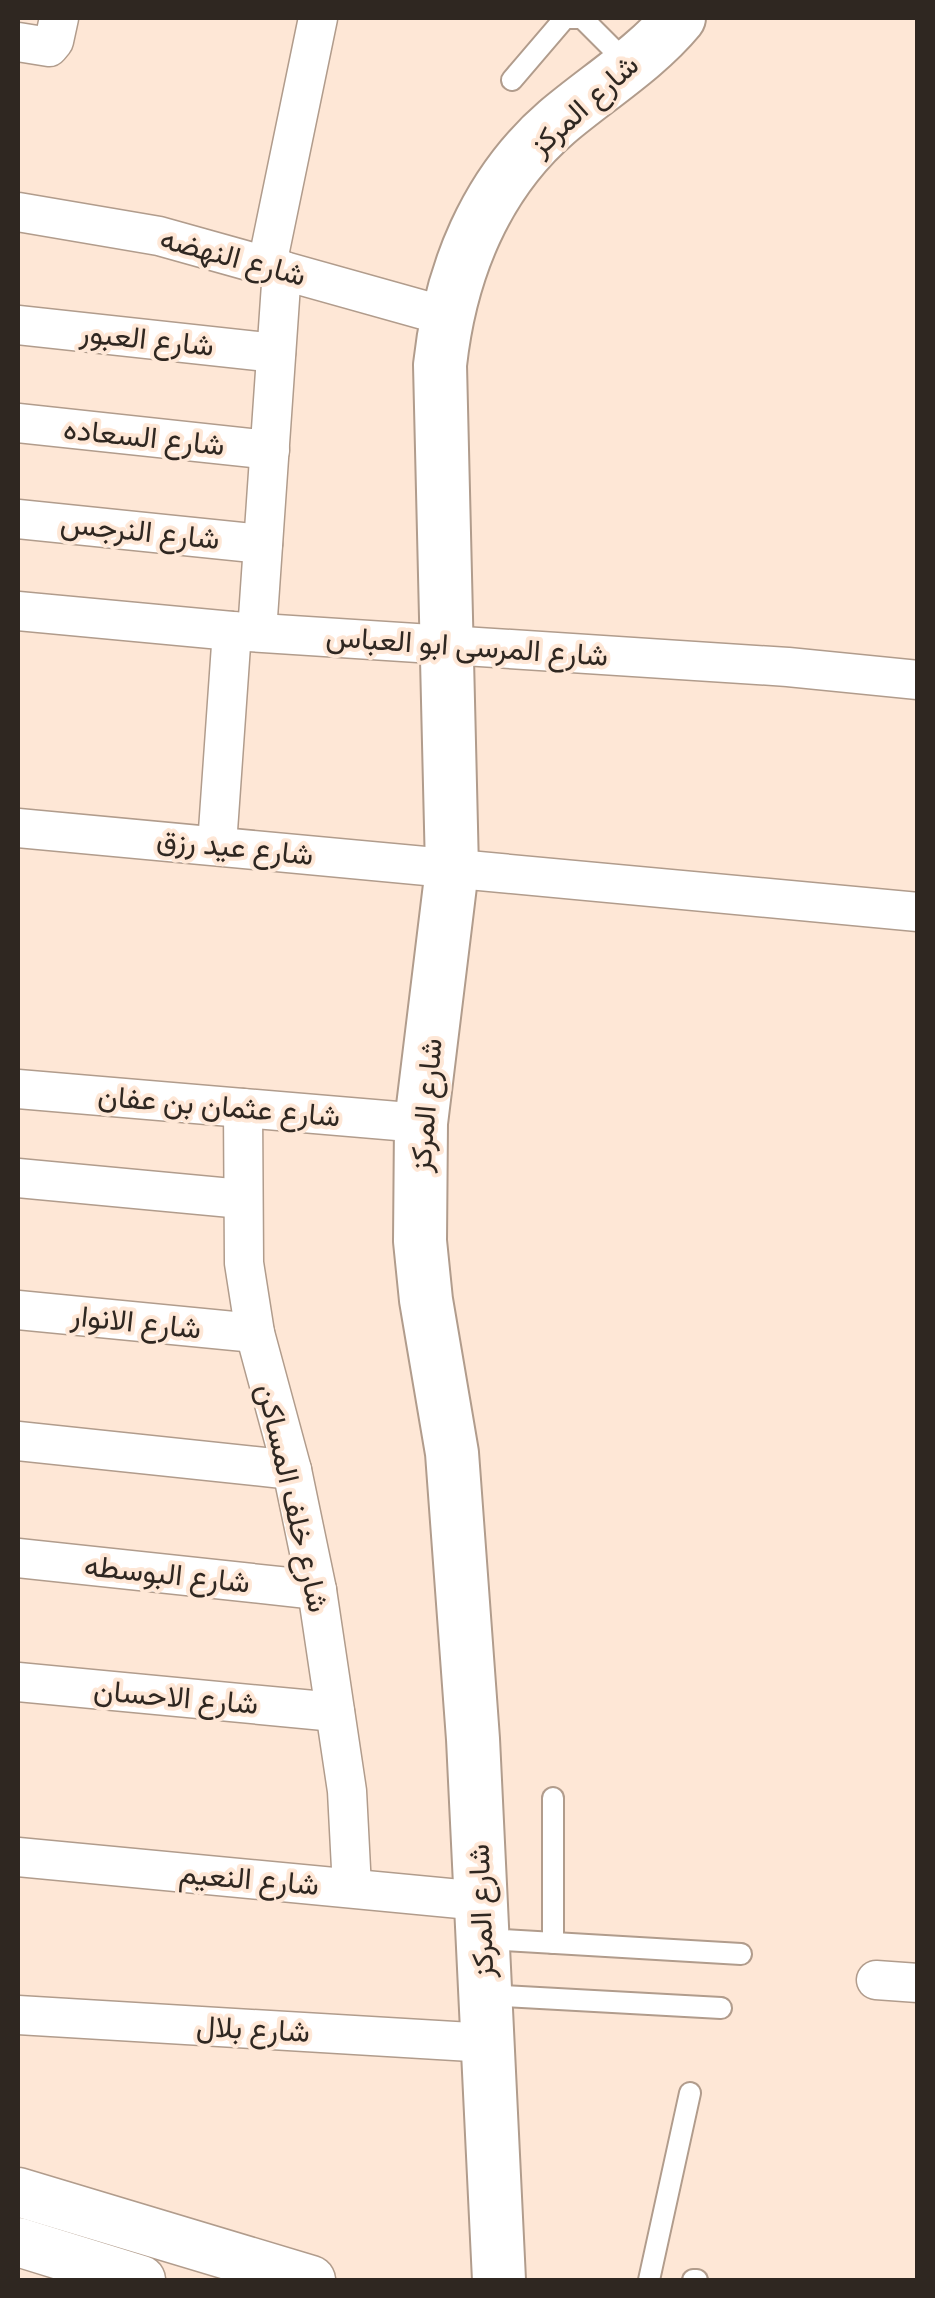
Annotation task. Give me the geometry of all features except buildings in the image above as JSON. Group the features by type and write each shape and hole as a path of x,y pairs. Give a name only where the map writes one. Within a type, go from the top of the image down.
{"main road":[{"name":"شارع المركز","path":"498,2280 474,1739 452,1453 420,1242 422,1123 452,869 440,365 445,316 460,266 480,218 511,172 553,126 679,18"}],"street":[{"path":"18,42 51,45 59,18"},
{"path":"217,845 245,632 263,544 276,353 274,267 318,18"},
{"name":"شارع النهضه","path":"18,212 102,224 274,267 445,316"},
{"name":"شارع العبور","path":"18,325 276,353"},
{"name":"شارع السعاده","path":"18,423 270,450"},
{"name":"شارع النرجس","path":"18,518 263,544"},
{"name":"شارع المرسى ابو العباس","path":"18,611 245,632 788,667 918,680"},
{"name":"شارع عيد رزق","path":"18,828 918,912"},
{"name":"شارع عثمان بن عفان","path":"18,1089 422,1123"},
{"name":"شارع خلف المساكن","path":"242,1108 244,1263 255,1333 292,1470 317,1590 347,1791 352,1888"},
{"path":"18,1178 242,1199"},
{"name":"شارع الانوار","path":"18,1310 255,1333"},
{"path":"18,1441 292,1470"},
{"name":"شارع البوسطه","path":"18,1558 317,1590"},
{"name":"شارع الاحسان","path":"18,1682 335,1712"},
{"name":"شارع النعيم","path":"18,1857 352,1888 482,1920"},
{"path":"876,1980 918,1983"},
{"name":"شارع بلال","path":"18,2015 486,2019"},
{"path":"18,2192 311,2280"},
{"path":"18,2242 141,2280"}],"lane":[{"path":"512,80 565,18 582,18 628,64"},
{"path":"553,1798 553,1943"},
{"path":"482,1920 553,1943 742,1954"},
{"path":"486,2019 722,2008"},
{"path":"649,2280 690,2093"}]}
